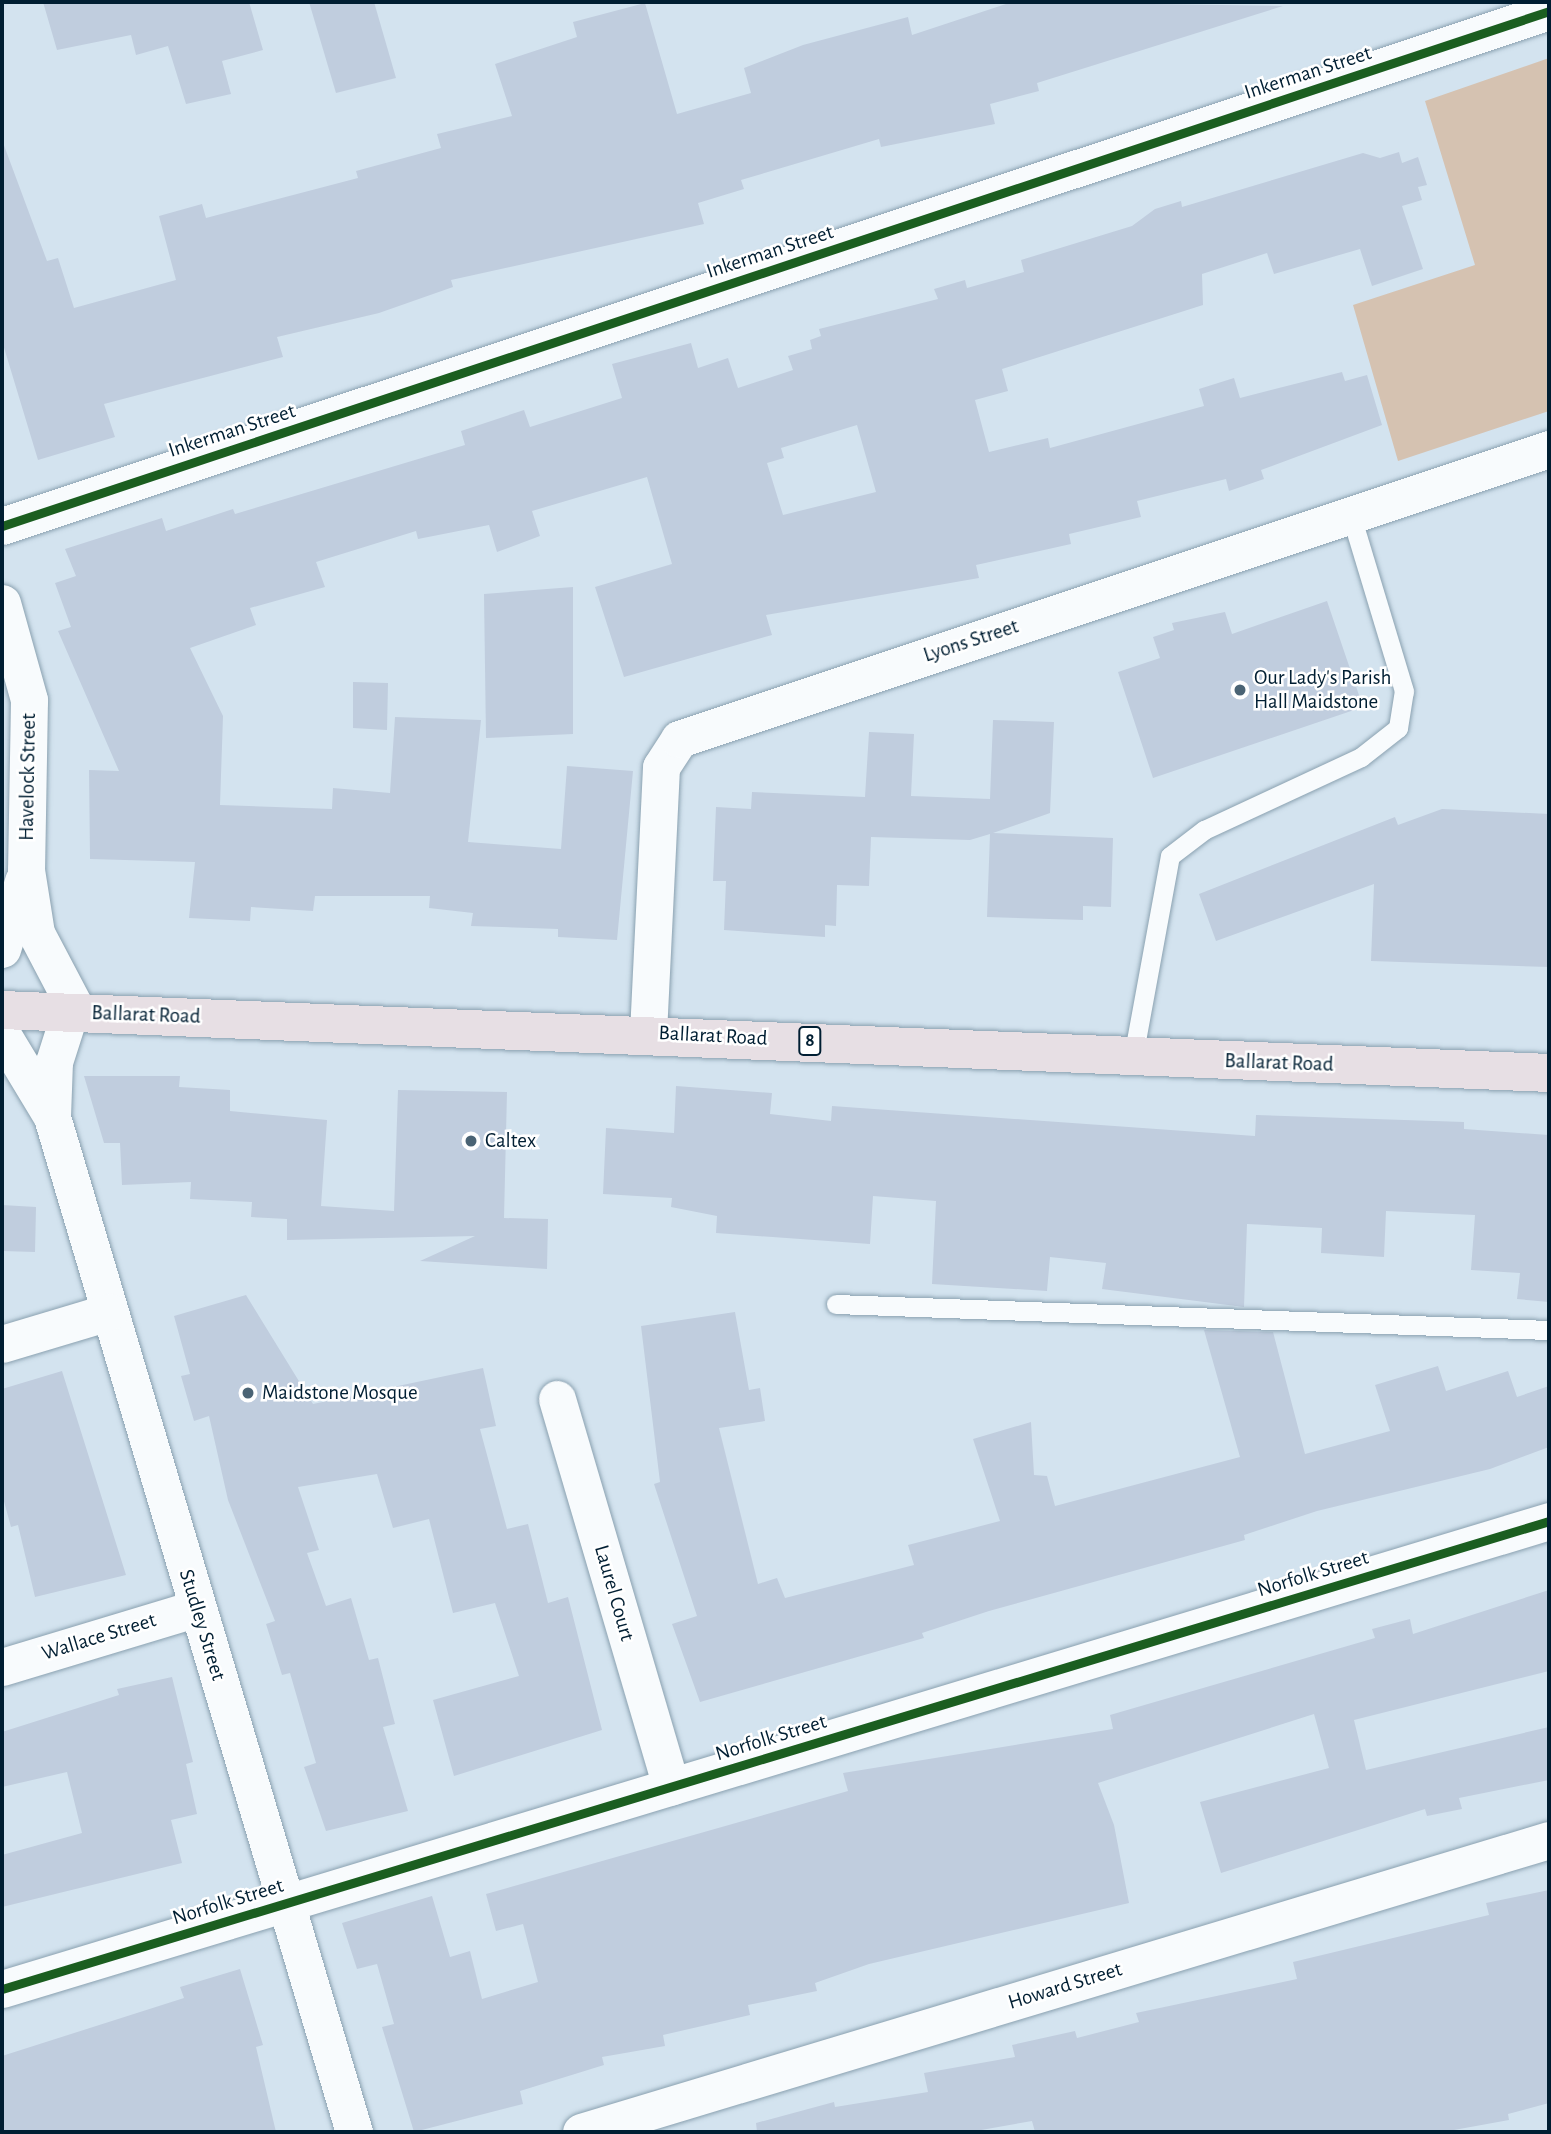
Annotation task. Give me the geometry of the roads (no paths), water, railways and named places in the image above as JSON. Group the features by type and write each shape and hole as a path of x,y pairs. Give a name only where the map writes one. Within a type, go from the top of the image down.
{"highway":[{"name":"Ballarat Road","path":"2,1010 648,1033 1133,1057 1549,1073"}],"street":[{"name":"Inkerman Street","path":"2,526 1549,11"},
{"name":"Lyons Street","path":"648,1033 661,767 679,738 1549,449"},
{"name":"Havelock Street","path":"2,604 29,700 26,870 43,951 74,1012"},
{"name":"Havelock Street","path":"2,949 26,870"},
{"name":"Studley Street","path":"52,1117 54,1062 74,1012"},
{"name":"Studley Street","path":"2,1034 52,1117 354,2132"},
{"path":"2,1345 109,1312"},
{"name":"Laurel Court","path":"557,1399 671,1787"},
{"name":"Norfolk Street","path":"2,1989 1549,1521"},
{"name":"Wallace Street","path":"2,1667 197,1608"},
{"name":"Howard Street","path":"581,2132 1549,1840"}],"lane":[{"path":"1133,1057 1165,877 1182,841 1360,757 1384,743 1401,720 1404,691 1351,515"},
{"path":"836,1304 1549,1330"}],"place":[{"name":"Our Lady's Parish Hall Maidstone","path":"1240,690"},
{"name":"Caltex","path":"471,1141"},
{"name":"Maidstone Mosque","path":"248,1393"}]}
